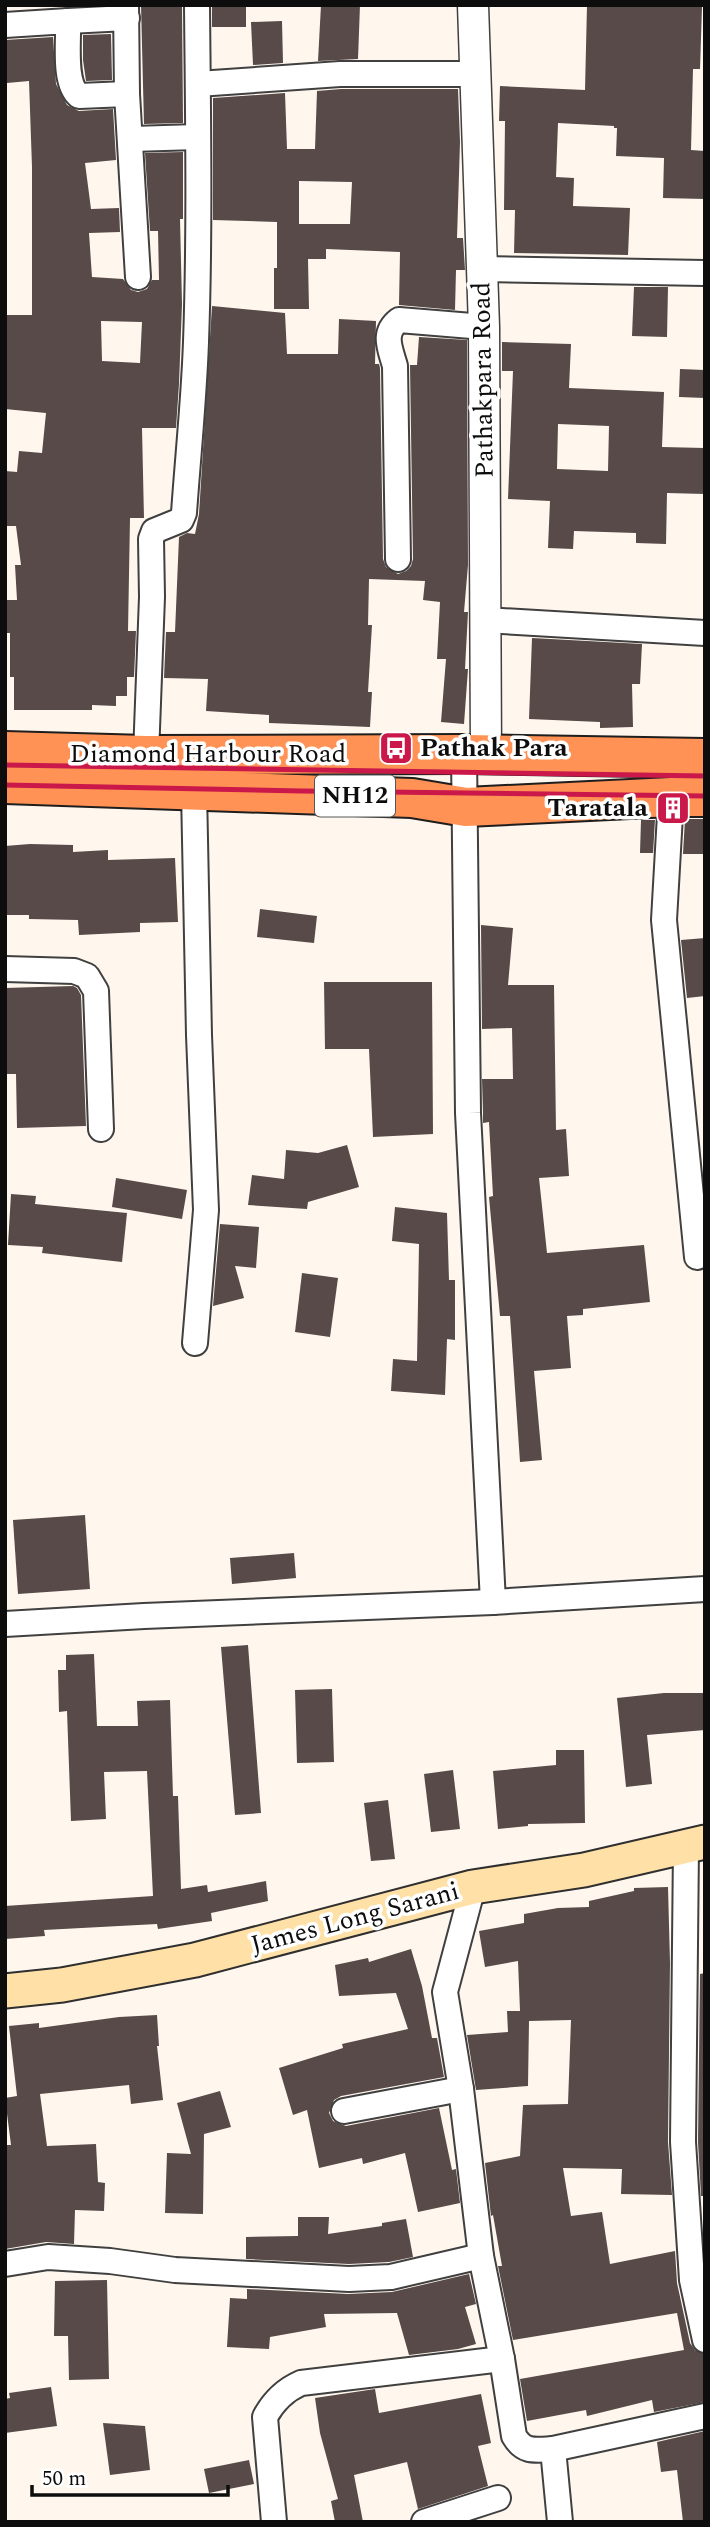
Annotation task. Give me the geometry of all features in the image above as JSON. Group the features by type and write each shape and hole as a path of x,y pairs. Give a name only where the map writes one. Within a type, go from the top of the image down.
{"highway":[{"name":"Diamond Harbour Road","path":"5,751 146,755 705,758"},
{"name":"Diamond Harbour Road","path":"5,784 412,797 466,807 688,797"}],"main road":[{"name":"James Long Sarani","path":"5,1991 62,1985 195,1960 473,1886 584,1870 695,1844"}],"street":[{"path":"146,755 152,597 151,539 154,531 181,520 184,513 196,343 199,218 197,5"},
{"name":"Pathakpara Road","path":"473,5 484,327 485,620 475,755"},
{"path":"5,25 68,21 127,12 127,94 132,139 138,277"},
{"path":"68,21 70,86 73,92 79,96 127,94"},
{"path":"198,84 340,74 474,74"},
{"path":"132,139 197,137"},
{"path":"482,269 705,273"},
{"path":"398,559 395,366 387,337 391,326 399,320 484,327"},
{"path":"485,620 705,633"},
{"path":"475,755 466,807 468,1113 494,1602"},
{"path":"194,790 199,1035 206,1184 195,1343"},
{"path":"688,797 664,920 698,1257"},
{"path":"5,969 74,971 87,976 92,983 96,991 101,1129"},
{"path":"5,1624 494,1602 705,1589"},
{"path":"695,1844 683,2142 692,2280 705,2340"},
{"path":"473,1886 445,1992 461,2089 481,2256 514,2436 519,2445 530,2451 553,2449 705,2416"},
{"path":"344,2111 461,2089"},
{"path":"5,2264 48,2256 175,2270 349,2279 391,2277 481,2256"},
{"path":"274,2522 265,2417 272,2404 292,2386 502,2359"},
{"path":"553,2449 560,2522"},
{"path":"424,2522 498,2498"}],"building":[{"path":"141,5 182,5 183,123 144,124"},
{"path":"212,5 246,5 246,27 212,27"},
{"path":"321,5 360,5 358,59 318,61"},
{"path":"587,5 702,7 700,69 693,69 691,150 705,151 705,199 663,198 664,158 616,156 617,128 614,126 558,123 556,177 574,178 573,206 630,208 628,255 514,253 515,210 504,210 505,121 499,121 500,86 585,90"},
{"path":"282,21 283,63 253,65 251,22"},
{"path":"111,34 112,80 86,81 83,35"},
{"path":"53,37 56,84 67,105 79,111 113,109 116,160 85,163 91,209 119,208 120,232 89,233 92,277 123,279 131,290 138,292 147,289 152,280 159,280 158,231 150,231 145,153 183,152 183,219 180,219 182,304 176,428 142,428 144,518 130,518 128,631 136,631 134,677 127,677 127,696 116,696 116,706 92,705 92,710 14,710 14,677 10,677 10,633 6,633 6,600 17,600 15,565 21,565 16,526 5,526 5,471 17,472 19,451 42,453 46,413 5,409 5,315 32,315 32,167 29,81 7,83 5,40","holes":["101,321 142,322 140,363 102,361"]},
{"path":"458,89 460,142 457,238 463,238 465,270 456,270 455,310 399,305 400,252 326,249 326,259 308,259 309,309 274,309 277,222 213,220 213,98 285,93 287,149 315,149 317,91","holes":["299,181 352,182 350,224 299,224"]},
{"path":"634,287 668,287 667,337 632,336"},
{"path":"212,306 285,313 287,354 338,354 339,319 376,321 375,364 379,364 380,368 383,559 386,567 398,574 411,566 413,559 410,365 417,365 419,337 467,340 468,565 464,612 468,612 465,669 468,669 464,724 441,722 446,659 437,659 440,602 423,600 425,581 369,579 368,625 372,625 368,692 372,692 370,727 269,723 269,715 206,711 208,679 164,678 166,632 175,632 179,537 187,533 195,534 199,514"},
{"path":"502,342 571,344 569,388 664,392 662,447 705,448 705,494 667,493 666,544 636,543 636,533 574,531 573,549 548,548 550,501 508,499 513,371 502,371","holes":["558,424 609,426 608,471 557,469"]},
{"path":"680,369 705,370 705,398 679,397"},
{"path":"532,638 642,644 640,684 632,684 633,727 600,728 600,722 529,719"},
{"path":"685,819 705,819 705,854 683,854"},
{"path":"641,820 655,820 653,853 640,853"},
{"path":"73,845 73,852 108,850 108,860 175,858 178,922 140,923 140,932 79,935 78,920 29,919 29,915 5,915 5,846"},
{"path":"260,909 317,916 314,943 257,937"},
{"path":"481,925 513,928 508,985 554,985 556,1130 566,1129 569,1176 539,1178 547,1253 644,1245 650,1302 583,1309 583,1315 567,1316 571,1368 534,1371 542,1460 520,1462 510,1316 500,1316 489,1197 493,1196 489,1122 483,1123 482,1079 513,1079 512,1028 482,1029"},
{"path":"705,938 705,996 687,998 681,940"},
{"path":"324,982 432,982 433,1134 373,1137 369,1049 325,1049"},
{"path":"73,986 81,995 86,1126 17,1128 16,1074 5,1074 5,988"},
{"path":"347,1145 359,1187 308,1202 307,1209 248,1205 252,1175 284,1179 286,1150 318,1153"},
{"path":"116,1178 187,1190 182,1219 112,1207"},
{"path":"11,1194 36,1196 35,1204 127,1213 122,1262 42,1253 43,1247 8,1245"},
{"path":"395,1207 447,1213 449,1280 455,1280 455,1340 447,1339 445,1395 391,1391 393,1359 417,1361 419,1244 392,1241"},
{"path":"220,1224 259,1227 256,1268 235,1266 244,1298 213,1306"},
{"path":"302,1273 338,1278 330,1337 295,1332"},
{"path":"85,1515 90,1589 18,1594 13,1520"},
{"path":"294,1553 296,1578 232,1584 230,1558"},
{"path":"248,1645 261,1813 235,1815 221,1647"},
{"path":"94,1654 97,1726 138,1726 137,1701 170,1700 173,1796 178,1796 181,1889 207,1885 208,1892 266,1881 268,1901 211,1913 212,1921 158,1929 157,1924 44,1930 45,1936 5,1939 5,1906 153,1896 147,1771 104,1772 106,1819 71,1821 67,1711 59,1712 58,1670 66,1670 66,1655"},
{"path":"332,1689 334,1762 297,1763 295,1690"},
{"path":"664,1693 705,1693 705,1730 647,1735 652,1784 626,1787 617,1698"},
{"path":"556,1750 584,1750 585,1823 528,1824 498,1829 493,1771 556,1765"},
{"path":"453,1770 460,1829 431,1832 424,1774"},
{"path":"388,1800 395,1859 371,1861 364,1803"},
{"path":"668,1887 668,2142 672,2195 621,2194 622,2169 563,2168 571,2216 602,2212 610,2264 675,2251 677,2283 690,2343 695,2350 705,2354 705,2402 654,2412 652,2400 587,2416 586,2410 527,2421 520,2379 684,2350 677,2313 513,2340 498,2266 502,2266 493,2215 491,2216 485,2163 520,2156 523,2105 568,2104 571,2020 529,2021 528,2086 476,2090 467,2035 508,2032 507,2011 520,2011 518,1961 485,1967 479,1931 524,1923 524,1914 558,1908 589,1907 589,1901 634,1891 634,1888"},
{"path":"411,1949 422,1986 432,2038 437,2038 444,2077 341,2096 334,2100 329,2113 333,2121 346,2126 439,2108 452,2170 456,2169 460,2203 418,2212 405,2153 363,2164 362,2158 319,2168 307,2110 293,2115 279,2068 343,2048 342,2044 408,2029 396,1993 339,1996 335,1965 368,1958 369,1962"},
{"path":"705,1973 705,2196 701,2196 698,2142 700,1974"},
{"path":"157,2015 157,2046 163,2100 131,2104 129,2085 40,2094 47,2146 96,2144 98,2182 105,2183 104,2211 75,2210 74,2244 46,2242 5,2249 5,2145 11,2145 5,2098 17,2096 9,2026 39,2023 39,2028 119,2017"},
{"path":"220,2091 231,2127 204,2134 203,2214 165,2213 167,2153 191,2154 177,2103"},
{"path":"298,2217 329,2217 328,2234 382,2226 382,2223 406,2219 413,2257 389,2262 349,2264 246,2259 246,2237 298,2236"},
{"path":"469,2274 476,2304 465,2307 476,2344 409,2355 397,2313 324,2314 326,2327 270,2337 269,2349 227,2347 230,2298 247,2299 247,2289 348,2294 392,2292"},
{"path":"107,2280 109,2379 69,2380 68,2336 54,2336 55,2281"},
{"path":"51,2387 57,2426 5,2433 5,2399 10,2398 9,2393"},
{"path":"375,2389 379,2413 481,2394 491,2443 478,2446 488,2486 418,2509 407,2462 354,2475 363,2522 335,2522 331,2501 338,2499 320,2433 315,2398"},
{"path":"103,2423 145,2426 150,2470 110,2475"},
{"path":"705,2431 705,2522 683,2522 677,2470 661,2472 657,2442"},
{"path":"249,2460 254,2484 209,2493 204,2469"}],"railway":[{"path":"5,765 705,776"},
{"path":"5,785 705,796"}],"place":[{"name":"Pathak Para","path":"396,748"},
{"name":"Taratala","path":"673,808"}]}
